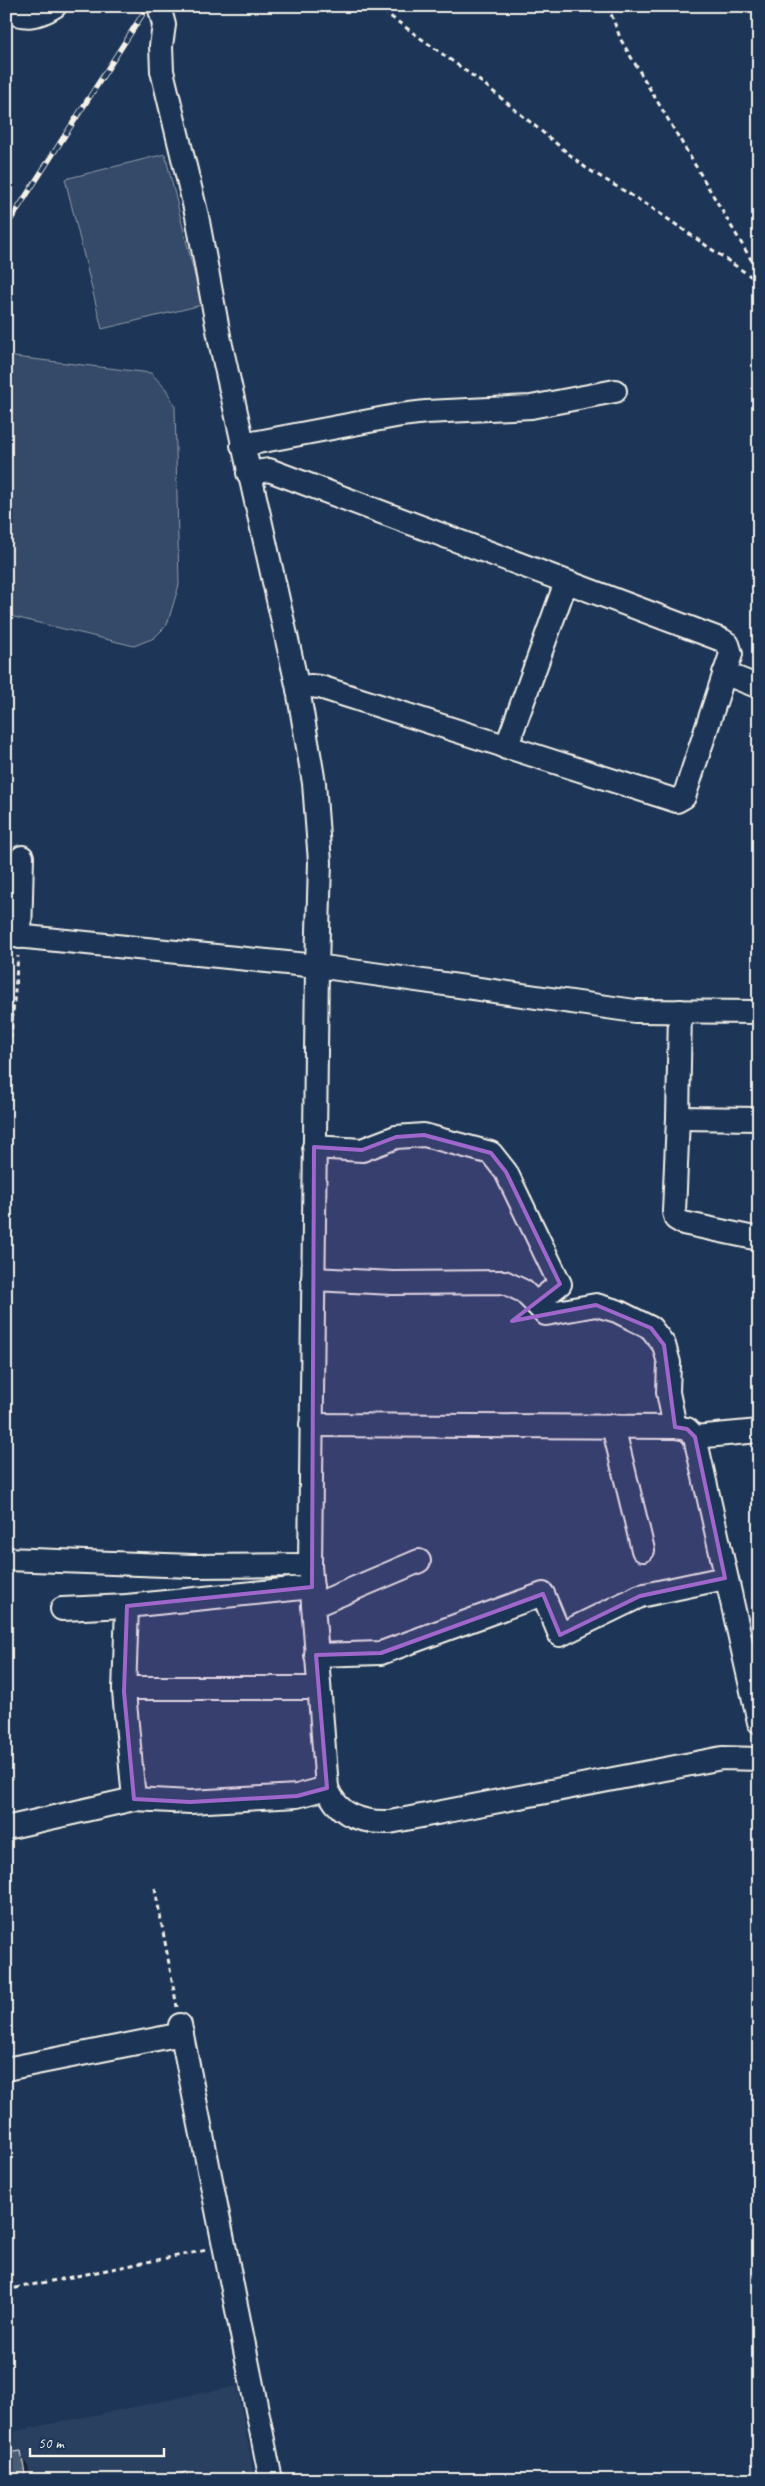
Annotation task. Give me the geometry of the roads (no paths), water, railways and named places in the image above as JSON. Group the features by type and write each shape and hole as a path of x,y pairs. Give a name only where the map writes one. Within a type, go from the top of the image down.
{"street":[{"path":"6,10 18,16 28,17 38,15 55,6"},
{"path":"158,6 164,25 160,46 162,71 197,216 242,446 298,689 314,783 320,862 314,1147 311,1424 312,1586 318,1688 327,1788 332,1801 341,1811 361,1819 390,1822 722,1758 759,1759"},
{"path":"242,446 401,415 531,407 615,391"},
{"path":"248,473 269,470 722,640 728,644 731,654 684,797 674,801 320,687 310,686 298,689"},
{"path":"506,748 566,582"},
{"path":"724,673 759,687"},
{"path":"22,857 13,936 317,966 625,1010 759,1012"},
{"path":"680,1011 674,1212 676,1219 683,1224 759,1239"},
{"path":"678,1118 759,1119"},
{"path":"314,1147 362,1150 396,1137 424,1134 491,1153 506,1172 560,1284 536,1302"},
{"path":"313,1279 392,1283 504,1282 523,1292 536,1302 546,1314 596,1305 617,1311 651,1328 664,1345 669,1363 668,1392 675,1427"},
{"path":"311,1424 613,1426 675,1427 687,1429 695,1437 725,1578 755,1690 759,1722"},
{"path":"613,1426 643,1550"},
{"path":"695,1437 759,1431"},
{"path":"6,1559 192,1566 312,1586"},
{"path":"62,1609 127,1606 312,1586 419,1561"},
{"path":"316,1655 381,1653 543,1594 560,1635 640,1596 725,1578"},
{"path":"127,1606 124,1688 134,1799"},
{"path":"124,1688 318,1688"},
{"path":"6,1828 134,1799 190,1802 297,1796 327,1788"},
{"path":"6,2069 181,2030 271,2480"}],"railway":[{"path":"6,227 148,6"}]}
